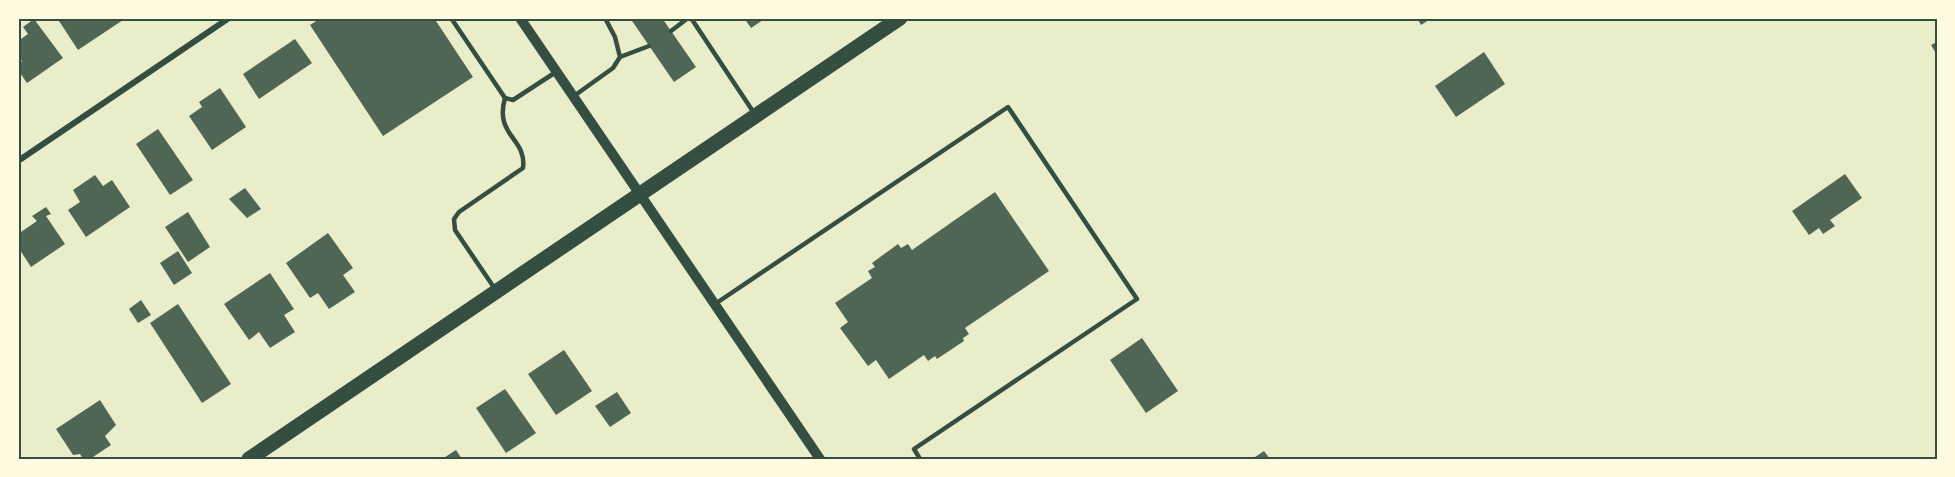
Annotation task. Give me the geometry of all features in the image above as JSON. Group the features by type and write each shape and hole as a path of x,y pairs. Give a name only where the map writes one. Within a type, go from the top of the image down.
{"main road":[{"path":"249,459 900,18"}],"street":[{"path":"18,161 229,18"},
{"path":"520,18 820,459"}],"lane":[{"path":"451,18 505,98 513,100 555,72"},
{"path":"605,18 615,37 620,57"},
{"path":"671,31 689,18 756,116"},
{"path":"573,96 613,68 620,57 649,46"},
{"path":"497,291 455,230 454,219 459,212 523,168 521,151 502,120 501,113 505,98"},
{"path":"715,304 1008,107 1137,299 914,449 920,459"}],"building":[{"path":"57,18 121,18 123,20 78,50"},
{"path":"321,18 434,18 473,77 383,136 310,25"},
{"path":"630,18 662,18 696,67 674,82"},
{"path":"744,18 766,18 751,28"},
{"path":"1417,18 1432,18 1421,25"},
{"path":"34,19 63,58 27,83 18,70 18,64 22,61 18,55 18,41 28,34 23,27"},
{"path":"295,39 312,63 259,99 243,74"},
{"path":"1937,42 1937,55 1931,45"},
{"path":"1484,52 1505,84 1456,117 1435,86"},
{"path":"220,88 246,127 212,150 189,116 202,107 199,102"},
{"path":"158,129 193,180 170,195 136,144"},
{"path":"1845,174 1862,198 1830,220 1835,226 1823,234 1819,228 1809,235 1792,211"},
{"path":"95,175 103,186 112,180 130,207 86,237 68,210 80,202 73,190"},
{"path":"245,188 261,209 247,218 229,199"},
{"path":"995,192 1049,271 965,328 969,334 963,338 964,341 937,359 935,356 928,361 924,355 889,379 876,360 868,366 840,328 848,322 835,303 872,278 868,271 875,267 872,263 898,244 901,248 908,244 912,250"},
{"path":"46,207 51,214 46,216 65,244 31,267 18,247 18,234 37,221 32,216"},
{"path":"188,212 210,247 188,262 165,227"},
{"path":"328,233 353,268 343,275 355,292 329,309 318,293 310,298 286,263"},
{"path":"178,251 192,273 174,285 160,263"},
{"path":"270,273 294,309 284,315 295,332 270,348 259,332 249,340 224,304"},
{"path":"141,300 151,315 138,323 129,309"},
{"path":"178,304 231,384 202,403 150,323"},
{"path":"1142,338 1178,391 1146,413 1110,360"},
{"path":"564,350 592,391 556,415 528,374"},
{"path":"505,389 536,433 506,453 476,408"},
{"path":"617,392 631,413 610,427 595,406"},
{"path":"100,400 116,425 105,436 111,445 90,459 83,459 80,454 73,455 56,429"},
{"path":"456,450 462,459 442,459"},
{"path":"1264,451 1270,459 1252,459"}]}
